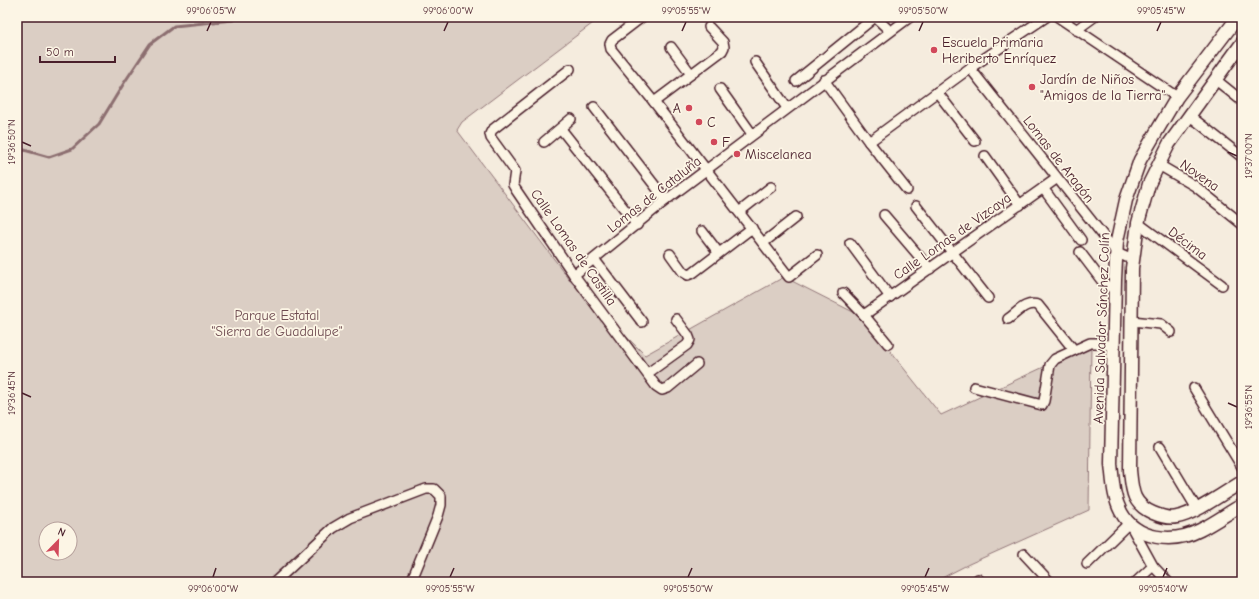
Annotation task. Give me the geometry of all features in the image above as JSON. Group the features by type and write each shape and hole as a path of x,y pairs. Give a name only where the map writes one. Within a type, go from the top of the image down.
{"street":[{"path":"642,17 612,40 610,44 611,49 654,102 789,277 817,255"},
{"path":"796,81 875,17 890,32"},
{"name":"Lomas de Cataluña","path":"574,275 666,200 910,17"},
{"path":"869,142 970,68 1046,17"},
{"path":"1058,17 1177,98"},
{"path":"1076,30 1094,17"},
{"name":"Avenida Salvador Sánchez Colín","path":"1130,524 1121,512 1114,493 1111,464 1117,241 1126,200 1140,160 1177,98 1238,17"},
{"path":"654,102 722,51 724,47 723,42 709,27"},
{"name":"Avenida Salvador Sánchez Colín","path":"1197,509 1176,518 1161,516 1144,509 1135,500 1132,489 1130,470 1133,260 1138,223 1149,184 1169,144 1242,44"},
{"path":"671,48 691,74"},
{"path":"755,62 787,108"},
{"name":"Calle Lomas de Castilla","path":"570,68 492,130 490,134 491,138 515,171 514,185 516,190 574,275 648,373 656,386 662,390 668,388 697,364"},
{"name":"Lomas de Aragón","path":"970,68 1056,179 1117,254"},
{"path":"824,80 869,142 907,190"},
{"path":"1216,80 1242,101"},
{"path":"720,89 752,134"},
{"path":"937,92 975,141"},
{"path":"594,107 666,200"},
{"path":"1190,116 1242,157"},
{"path":"544,142 571,119"},
{"path":"561,129 636,225"},
{"path":"985,156 1020,204"},
{"name":"Novena","path":"1159,165 1195,186 1242,224"},
{"name":"Calle Lomas de Vizcaya","path":"864,315 1056,179"},
{"path":"739,212 771,187"},
{"path":"1042,188 1081,240"},
{"path":"916,206 988,298"},
{"path":"884,214 930,269"},
{"path":"763,243 796,217"},
{"name":"Décima","path":"1138,223 1222,285"},
{"path":"670,254 683,272 688,275 693,273 718,252 752,228"},
{"path":"702,231 718,252"},
{"path":"850,243 890,297"},
{"path":"1080,252 1105,285 1115,289"},
{"path":"1117,254 1133,260"},
{"path":"594,259 642,322"},
{"path":"843,293 888,344"},
{"path":"1008,319 1028,304 1032,303 1038,305 1074,350"},
{"path":"648,373 687,345 690,340 676,319"},
{"path":"1132,321 1161,324 1172,332"},
{"path":"974,387 1042,405 1050,364 1056,359 1090,343 1114,346"},
{"path":"1113,375 1131,376"},
{"path":"1194,388 1242,467"},
{"path":"1160,447 1197,509 1242,482"},
{"path":"275,582 333,528 350,518 426,489 434,490 441,496 440,510 411,582"},
{"path":"1130,524 1146,534 1162,538 1179,537 1199,531 1242,505"},
{"path":"1088,564 1130,524"},
{"path":"1130,524 1153,566 1168,582"},
{"path":"1024,554 1050,582"},
{"path":"1136,582 1153,566"}],"green space":[{"name":"Parque Estatal \"Sierra de Guadalupe\"","path":"17,17 601,17 462,122 457,130 572,283 645,355 784,277 863,317 941,415 1091,345 1089,510 969,564 934,582 17,582"}],"waterway":[{"path":"17,148 49,157 72,149 99,124 150,44 174,26 233,20 236,17"}],"place":[{"name":"Escuela Primaria Heriberto Enríquez","path":"934,50"},
{"name":"Jardín de Niños \"Amigos de la Tierra\"","path":"1032,87"},
{"name":"A","path":"689,108"},
{"name":"C","path":"699,122"},
{"name":"F","path":"714,142"},
{"name":"Miscelanea","path":"737,154"}]}
